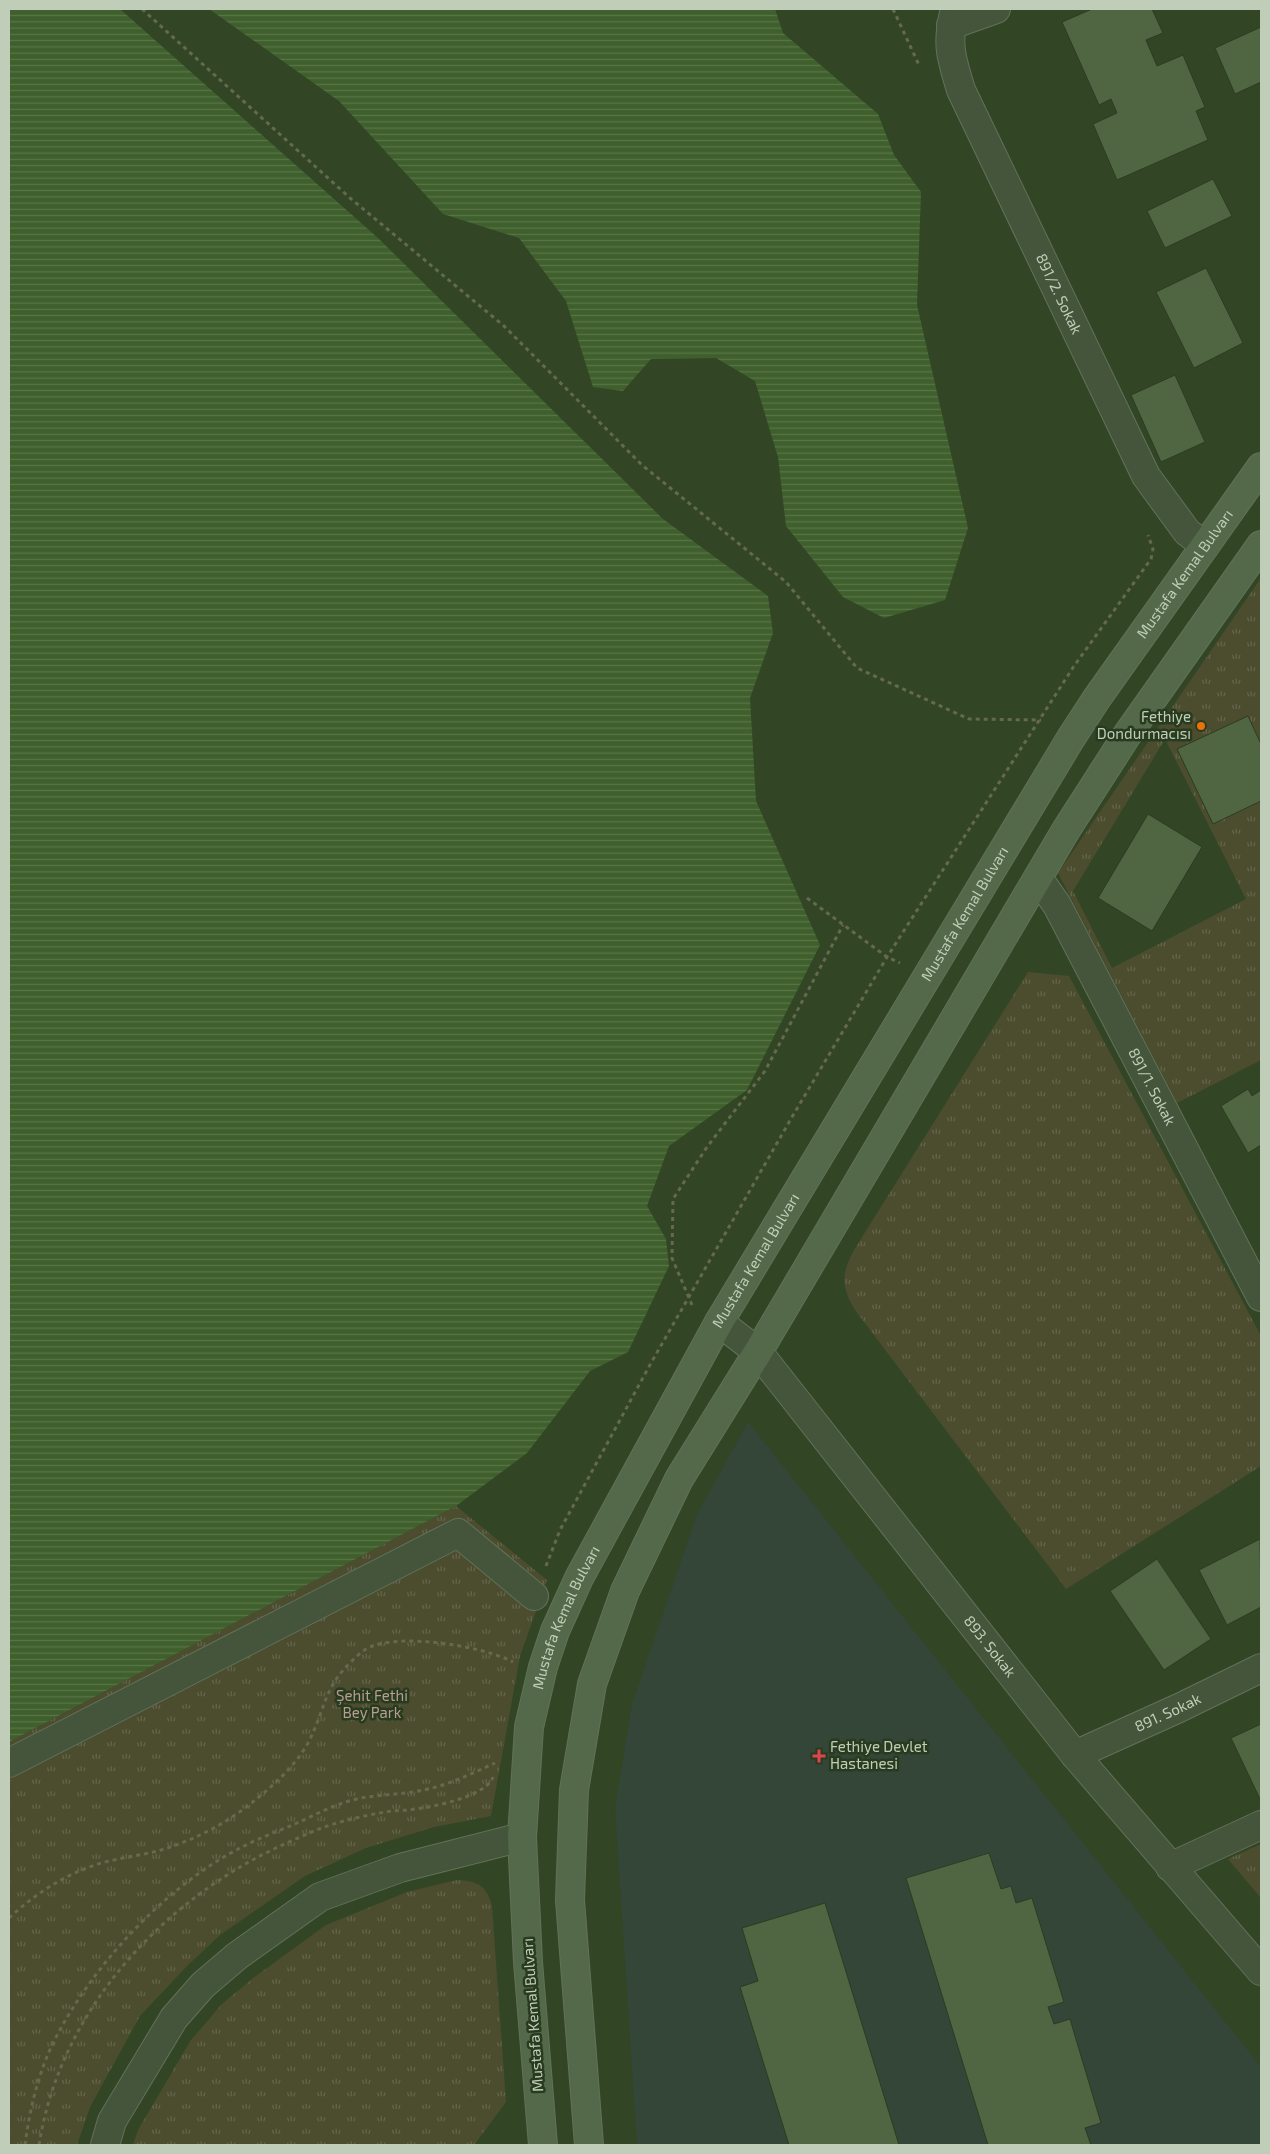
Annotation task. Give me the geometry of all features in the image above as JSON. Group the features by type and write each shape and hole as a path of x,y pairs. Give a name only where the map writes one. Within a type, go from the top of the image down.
{"main road":[{"name":"Mustafa Kemal Bulvarı","path":"543,2145 528,1962 522,1837 529,1727 543,1667 555,1632 579,1578 708,1316 1097,698 1261,467"},
{"path":"588,2145 570,1900 574,1790 592,1684 625,1591 679,1480 758,1352 1066,830 1127,735 1261,545"}],"street":[{"path":"953,17 996,9"},
{"name":"891/2. Sokak","path":"953,17 950,54 961,90 1146,476 1188,532 1205,546"},
{"name":"891/1. Sokak","path":"1038,878 1058,905 1261,1297"},
{"name":"893. Sokak","path":"708,1316 758,1352 1074,1755 1261,1971"},
{"path":"9,1763 458,1533 534,1596"},
{"name":"891. Sokak","path":"1074,1755 1261,1668"},
{"path":"1170,1867 1261,1825"},
{"path":"105,2145 112,2121 174,2018 203,1985 237,1956 320,1897 400,1868 522,1837"}],"path":[{"path":"142,9 350,198 504,326 642,465 786,582 857,668 969,719 1040,720 1071,738"},
{"path":"893,9 922,68"},
{"path":"534,1596 560,1530 688,1298 792,1117 888,957 1074,666 1151,559 1153,550 1146,530"},
{"path":"807,898 900,964"},
{"path":"708,1316 688,1298 672,1258 673,1199 706,1147 765,1071 843,925"},
{"path":"9,1918 54,1883 95,1865 161,1850 200,1836 254,1802 283,1776 307,1744 329,1689 341,1672 370,1648 391,1642 416,1640 497,1654 517,1664"},
{"path":"510,1670 514,1652"},
{"path":"39,2145 44,2115 62,2062 80,2027 106,1986 165,1922 203,1892 247,1863 292,1841 351,1819 433,1806 465,1797 489,1785 492,1780 495,1754"},
{"path":"25,2145 30,2111 48,2055 66,2018 95,1976 127,1939 155,1910 193,1878 240,1848 346,1802 384,1794 428,1789 500,1761"}],"shaded area":[{"path":"9,9 120,9 378,238 663,519 768,596 773,633 750,698 756,801 820,945 747,1090 669,1146 647,1206 666,1239 669,1266 628,1352 590,1371 527,1453 456,1506 9,1742"},
{"path":"209,9 775,9 783,33 878,114 894,155 921,192 917,305 968,528 945,600 884,618 843,597 786,526 778,457 755,381 716,358 651,359 623,391 593,387 566,301 519,238 443,214 339,101"},
{"name":"Fethiye Devlet Hastanesi","path":"748,1422 1261,2067 1261,2145 637,2145 615,1808 632,1704 697,1515"}],"green space":[{"path":"1261,578 1261,1060 1177,1103 1058,873","holes":["1165,739 1246,899 1112,968 1073,891"]},
{"path":"1028,972 1069,976 1261,1336 1261,1466 1066,1589 855,1310 847,1294 844,1280 847,1266 854,1250"},
{"name":"Şehit Fethi Bey Park","path":"456,1506 547,1580 520,1656 491,1816 434,1827 366,1848 305,1876 220,1935 186,1967 140,2016 90,2107 77,2145 9,2145 9,1742"},
{"path":"1261,1844 1261,1898 1228,1859"},
{"path":"457,1880 476,1883 484,1889 492,1907 506,2102 474,2145 133,2145 138,2130 191,2040 223,2003 256,1976 326,1925 407,1892"}],"building":[{"path":"1092,9 1152,9 1163,33 1146,40 1157,66 1183,55 1205,107 1196,111 1208,140 1117,180 1093,124 1117,113 1111,99 1099,105 1062,22"},
{"path":"1261,27 1261,82 1235,94 1215,48"},
{"path":"1213,179 1232,216 1165,248 1147,211"},
{"path":"1206,268 1243,343 1194,368 1156,292"},
{"path":"1175,375 1205,442 1161,462 1131,395"},
{"path":"1248,716 1261,744 1261,801 1213,824 1177,749"},
{"path":"1148,814 1202,847 1152,931 1098,898"},
{"path":"1248,1089 1252,1096 1261,1090 1261,1145 1248,1153 1221,1106"},
{"path":"1260,1539 1261,1607 1227,1625 1199,1570"},
{"path":"1157,1559 1211,1639 1164,1670 1110,1591"},
{"path":"1261,1724 1261,1799 1260,1799 1231,1738"},
{"path":"989,1853 1001,1889 1011,1886 1016,1903 1032,1898 1064,2002 1048,2007 1054,2024 1070,2019 1101,2123 1085,2128 1091,2145 988,2145 906,1878"},
{"path":"825,1903 899,2145 789,2145 740,1987 758,1981 742,1928"}],"place":[{"name":"Fethiye Dondurmacısı","path":"1201,726"},
{"name":"Fethiye Devlet Hastanesi","path":"819,1756"}]}
